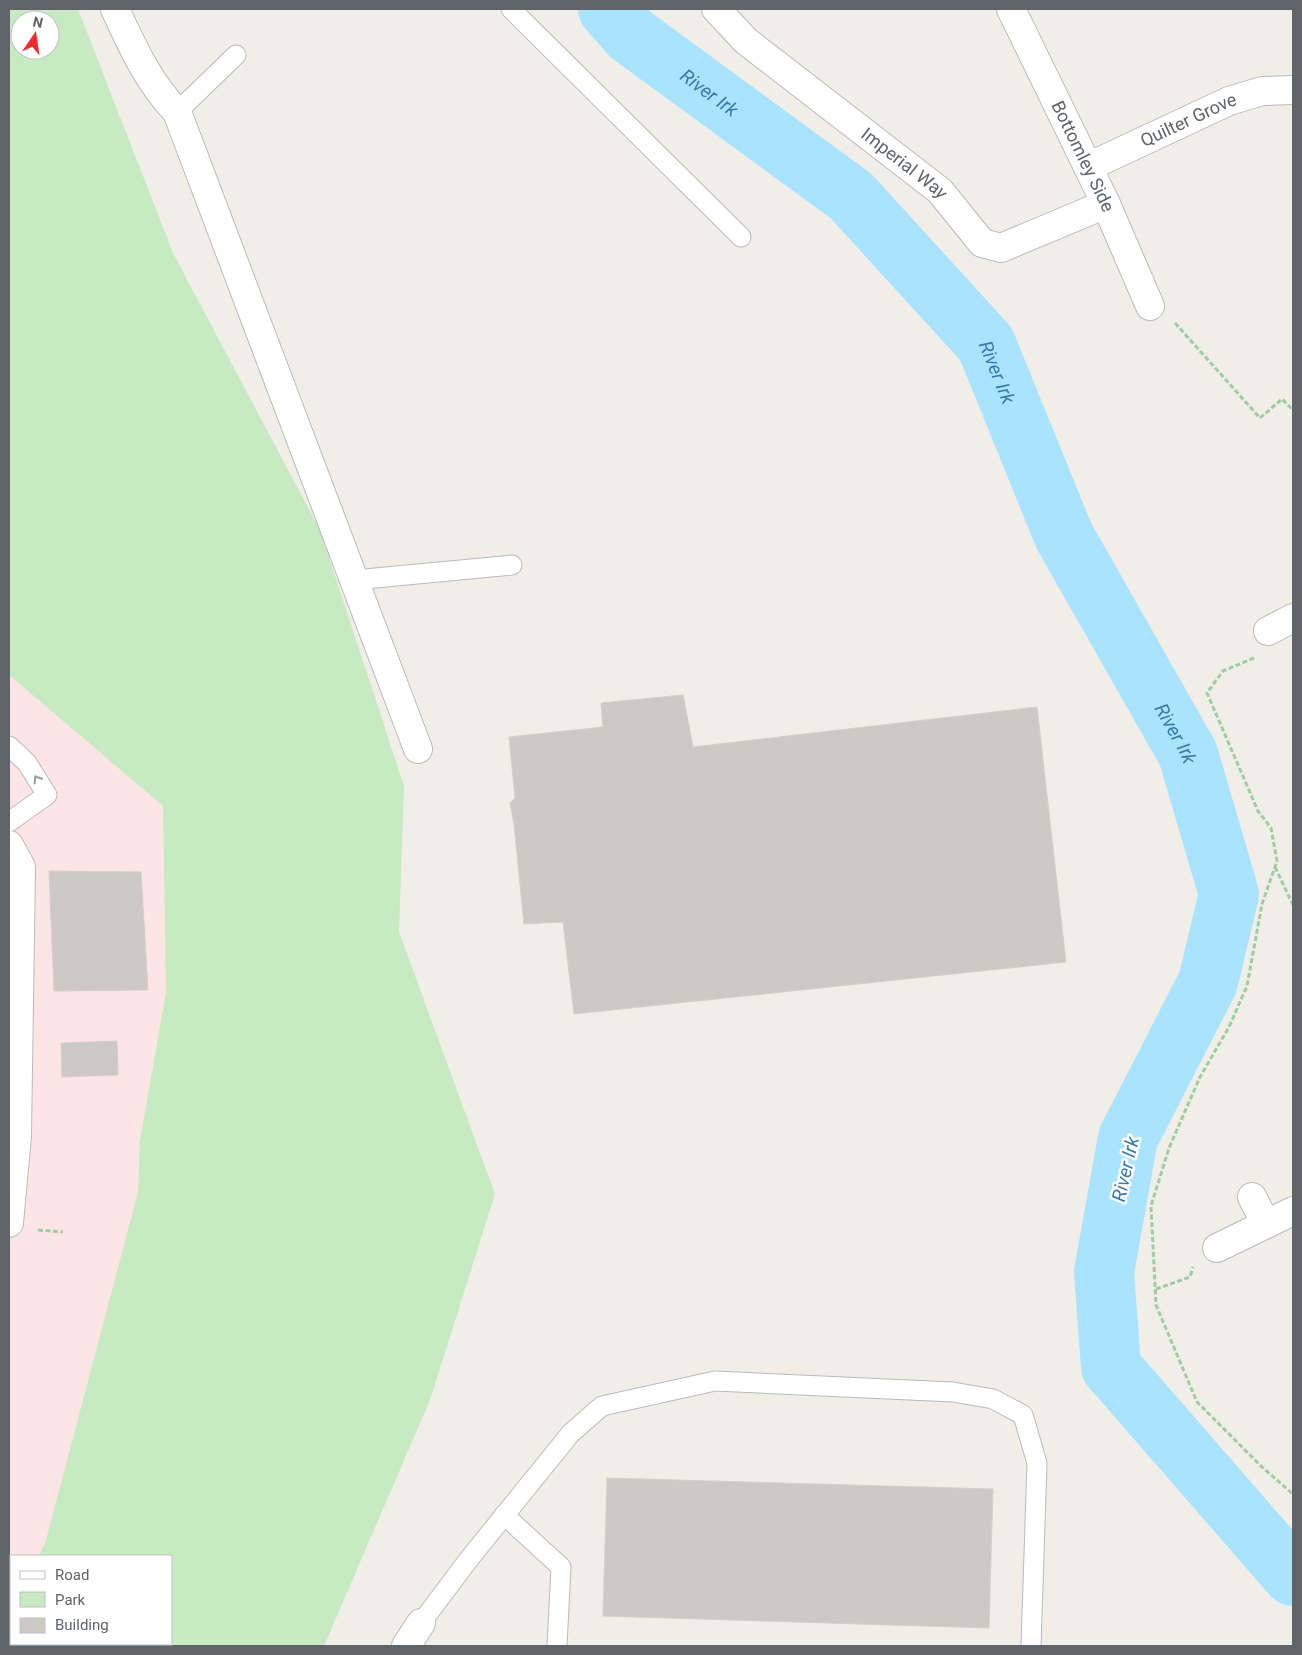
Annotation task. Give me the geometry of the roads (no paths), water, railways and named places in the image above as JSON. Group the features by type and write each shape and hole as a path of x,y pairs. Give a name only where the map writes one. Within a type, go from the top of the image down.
{"street":[{"path":"115,9 136,55 159,94 177,112 418,749"},
{"name":"Imperial Way","path":"716,9 746,41 940,191 982,242 1001,248 1106,204"},
{"name":"Bottomley Side","path":"1011,9 1106,204 1150,306"},
{"name":"Quilter Grove","path":"1088,166 1229,101 1262,91 1293,90"},
{"path":"1268,631 1293,618"},
{"path":"9,1223 13,1135 15,856"},
{"path":"1252,1197 1266,1224"},
{"path":"1217,1248 1293,1211"},
{"path":"406,1646 421,1623"}],"lane":[{"path":"512,9 741,238"},
{"path":"177,112 236,55"},
{"path":"354,580 512,564"},
{"path":"9,746 27,763 48,795 9,822"},
{"path":"421,1623 504,1516 572,1433 602,1406 715,1381 953,1392 993,1399 1023,1415 1037,1463 1031,1646"},
{"path":"504,1516 561,1567 557,1646"}],"waterway":[{"name":"River Irk","path":"608,9 631,35 851,196 986,344 1064,536 1188,754 1229,894 1208,982 1128,1138 1104,1272 1111,1367 1293,1576"}]}
